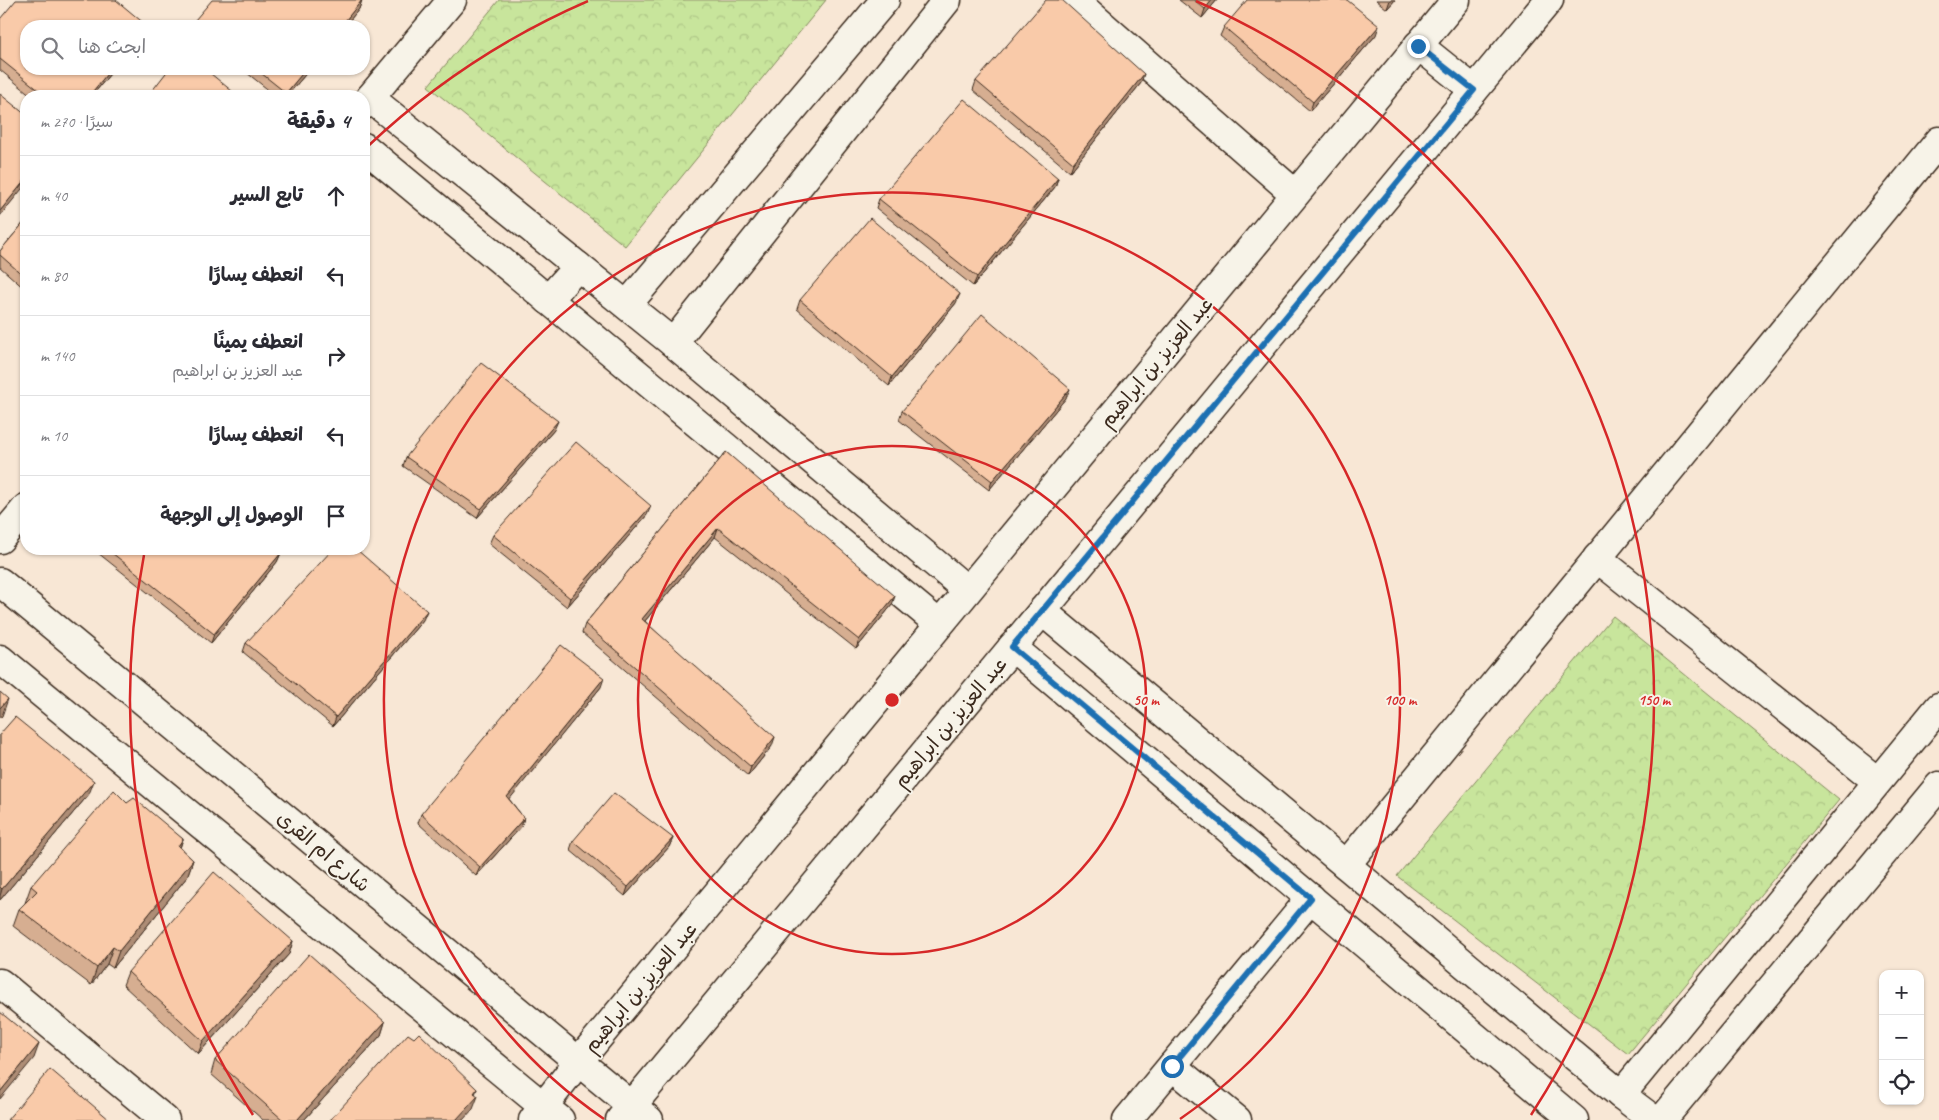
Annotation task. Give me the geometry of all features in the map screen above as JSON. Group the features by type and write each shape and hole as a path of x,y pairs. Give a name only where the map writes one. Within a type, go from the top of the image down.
{"street":[{"path":"370,97 452,0"},
{"path":"626,305 885,0"},
{"path":"673,343 947,0"},
{"path":"1074,0 1295,194"},
{"name":"عبد العزيز بن ابراهيم","path":"546,1115 578,1062 1456,0"},
{"name":"عبد العزيز بن ابراهيم","path":"633,1115 1012,647 1549,0"},
{"path":"1418,46 1474,90"},
{"path":"370,103 673,343 968,590"},
{"path":"1346,865 1939,141"},
{"path":"370,152 939,624"},
{"path":"548,300 578,266"},
{"path":"0,539 20,515"},
{"path":"1597,558 1878,781"},
{"name":"شارع ام القرى","path":"0,582 578,1062 633,1115"},
{"path":"1042,611 1621,1095 1654,1120"},
{"path":"1012,647 1574,1120"},
{"path":"0,659 546,1115"},
{"path":"1621,1095 1939,707"},
{"path":"1662,1120 1939,786"},
{"path":"1127,1120 1311,898"},
{"path":"0,983 165,1120"},
{"path":"1172,1066 1237,1120"}],"green space":[{"path":"499,0 826,0 625,246 428,86"},
{"path":"1613,616 1839,800 1628,1054 1397,876"}],"building":[{"path":"16,0 116,0 140,20 20,20 20,75 106,75 94,90 39,90 0,59 0,19"},
{"path":"212,0 362,0 346,20 195,20"},
{"path":"1046,0 1062,0 1144,74 1073,163 976,81"},
{"path":"1194,0 1212,0 1205,9"},
{"path":"1247,0 1347,0 1379,26 1313,102 1224,27"},
{"path":"164,75 212,75 231,90 153,90"},
{"path":"264,75 301,75 288,90 282,90"},
{"path":"0,94 20,110 20,186 0,211"},
{"path":"964,99 1058,178 977,277 879,199"},
{"path":"870,218 960,294 892,377 800,300"},
{"path":"20,227 20,273 0,255 0,251"},
{"path":"982,314 1070,389 992,481 902,411"},
{"path":"481,363 558,421 481,509 406,457"},
{"path":"576,442 651,506 570,598 493,535"},
{"path":"726,452 895,596 859,640 718,528 642,619 775,737 751,767 585,624"},
{"path":"115,555 279,555 214,634"},
{"path":"327,555 363,555 427,611 336,717 246,643"},
{"path":"561,645 604,678 507,797 524,818 480,867 421,814"},
{"path":"0,692 8,699 0,708"},
{"path":"15,717 94,781 2,889 0,887 0,734"},
{"path":"114,790 127,803 134,798 183,839 178,846 193,860 119,951 113,947 97,968 19,909 37,891 31,886"},
{"path":"614,793 673,838 628,887 573,841"},
{"path":"214,872 293,941 203,1041 128,972"},
{"path":"309,954 385,1022 297,1120 283,1120 215,1060"},
{"path":"0,1012 39,1044 0,1092"},
{"path":"419,1033 477,1089 474,1093 478,1096 456,1120 330,1120 408,1034 414,1038"},
{"path":"50,1069 110,1120 7,1120"}],"route":[{"path":"1172,1066 1311,898 1012,647 1474,90 1418,46"}]}
